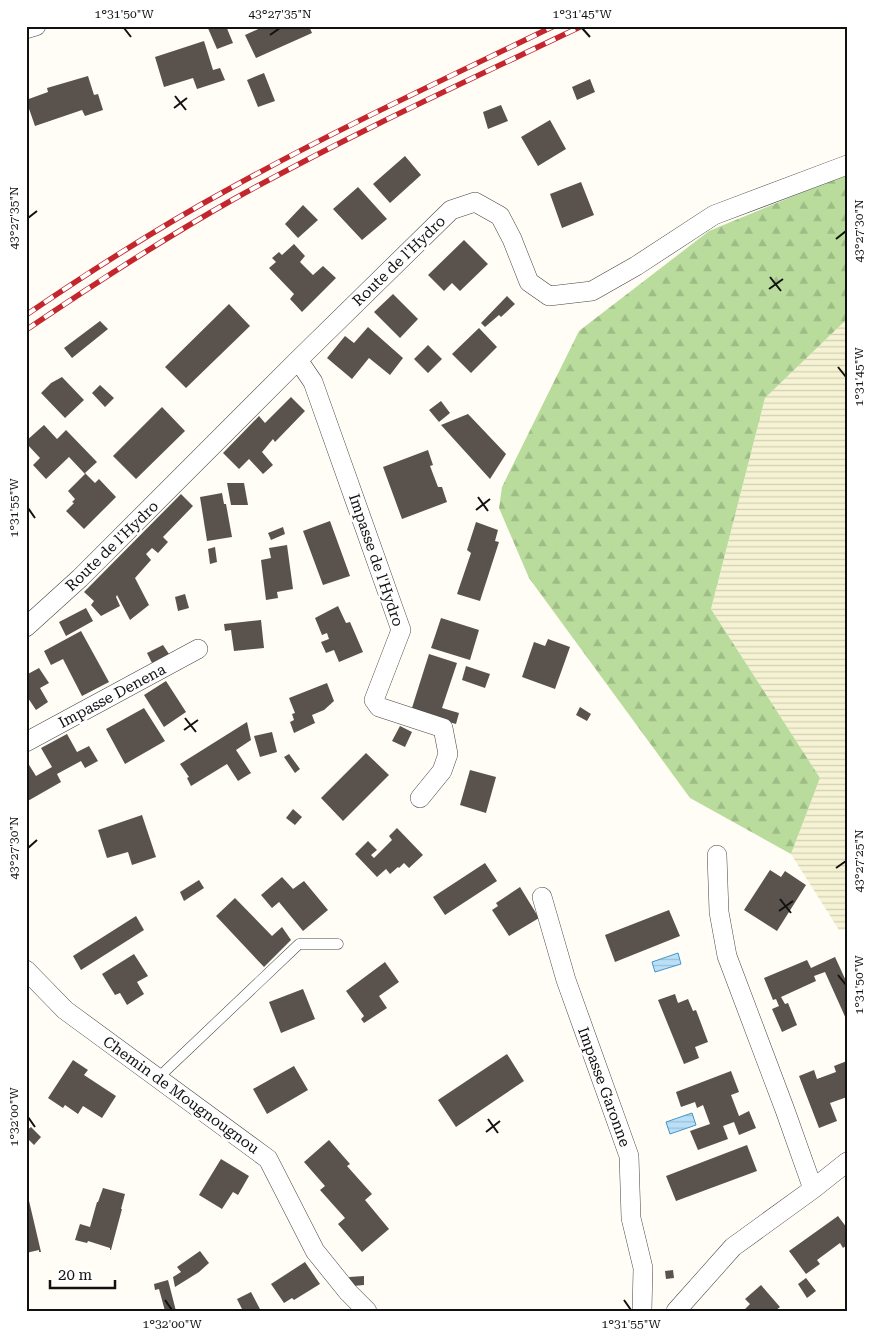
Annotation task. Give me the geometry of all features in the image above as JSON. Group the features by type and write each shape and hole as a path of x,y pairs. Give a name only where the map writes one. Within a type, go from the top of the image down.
{"street":[{"path":"26,30 36,26"},
{"name":"Route de l'Hydro","path":"26,627 80,578 451,210 475,202 500,216 512,239 529,282 549,296 592,291 636,266 714,215 847,165"},
{"name":"Impasse de l'Hydro","path":"298,360 313,382 401,630 374,700 378,707 444,728 448,754 442,771 420,798"},
{"name":"Impasse Denena","path":"26,742 198,649"},
{"path":"717,855 719,912 727,956 813,1188"},
{"name":"Impasse Garonne","path":"542,897 566,980 629,1156 631,1218 643,1268 642,1311"},
{"name":"Chemin de Mougnougnou","path":"26,970 65,1010 268,1159 315,1251 366,1311"},
{"path":"676,1311 733,1247 847,1162"}],"lane":[{"path":"158,1078 298,944 338,944"}],"shaded area":[{"path":"847,319 847,929 839,930 791,854 820,778 711,609 765,398"}],"green space":[{"path":"847,174 847,319 765,398 711,609 820,778 791,854 690,798 529,578 499,508 502,487 579,331 709,231"}],"water":[{"path":"678,953 681,964 655,972 652,962"},
{"path":"692,1113 696,1125 670,1134 666,1122"}],"building":[{"path":"207,26 226,26 233,43 217,49"},
{"path":"265,26 309,26 312,33 256,58 245,35"},
{"path":"204,41 213,70 220,68 225,80 197,89 193,78 164,87 155,57"},
{"path":"264,73 275,101 258,107 247,80"},
{"path":"88,76 94,95 98,94 103,110 85,116 82,110 35,126 26,100 48,92 47,88"},
{"path":"590,79 595,92 577,100 572,87"},
{"path":"501,105 508,121 488,129 483,112"},
{"path":"550,120 566,149 538,166 521,137"},
{"path":"405,156 421,175 390,203 373,184"},
{"path":"581,182 594,215 562,228 550,194"},
{"path":"358,187 387,219 362,240 333,209"},
{"path":"303,205 318,220 298,238 285,224"},
{"path":"464,240 488,264 460,291 452,283 444,291 428,275"},
{"path":"294,244 305,256 300,262 313,275 323,266 336,278 302,312 290,299 294,294 269,268 276,262 272,258 279,252 282,255"},
{"path":"393,294 418,319 400,338 374,312"},
{"path":"507,296 515,304 501,317 499,315 485,327 481,323"},
{"path":"229,304 250,326 186,388 165,367"},
{"path":"100,321 108,329 72,358 64,348"},
{"path":"368,327 403,358 390,375 369,358 352,379 327,358 345,336 354,343"},
{"path":"479,328 497,347 471,373 452,354"},
{"path":"428,345 442,359 428,373 414,359"},
{"path":"62,377 84,400 65,418 41,393 51,383"},
{"path":"100,385 114,398 105,407 92,393"},
{"path":"291,397 305,411 275,442 273,439 262,452 273,465 263,474 249,459 239,469 223,453 259,416 265,423"},
{"path":"441,401 450,413 439,422 429,410"},
{"path":"162,407 185,431 136,479 113,456"},
{"path":"468,414 506,454 490,479 441,425"},
{"path":"44,425 57,439 66,430 97,462 85,473 95,483 99,479 116,497 84,529 66,511 74,503 72,502 75,499 68,491 85,474 69,457 46,479 33,465 40,458 26,441"},
{"path":"428,450 433,465 430,466 438,487 442,487 447,502 402,519 383,467"},
{"path":"227,483 244,483 248,505 231,505"},
{"path":"222,493 232,537 207,541 200,497"},
{"path":"181,494 193,506 163,537 168,542 158,553 152,548 146,554 151,560 135,578 149,605 130,620 117,595 120,606 101,616 91,605 94,601 84,592"},
{"path":"330,521 350,576 323,585 303,531"},
{"path":"476,522 498,530 495,541 499,542 480,601 457,594 471,553 467,550"},
{"path":"283,527 285,534 271,540 268,533"},
{"path":"287,545 293,589 277,592 278,598 266,600 261,560 271,558 269,548"},
{"path":"215,547 217,562 210,564 208,549"},
{"path":"185,594 189,608 178,611 175,597"},
{"path":"338,606 346,623 350,622 363,652 339,662 334,650 326,653 321,642 329,639 327,633 322,635 315,618"},
{"path":"86,608 93,621 66,636 59,622"},
{"path":"441,618 479,630 470,660 431,648"},
{"path":"261,620 264,648 234,651 231,630 225,631 224,624"},
{"path":"81,631 109,682 82,696 63,659 51,665 44,651"},
{"path":"548,639 570,647 555,689 522,677 534,642 545,646"},
{"path":"163,645 169,654 152,663 147,653"},
{"path":"429,654 457,663 442,708 459,713 456,724 411,711"},
{"path":"466,666 490,674 485,688 462,680"},
{"path":"39,668 49,683 40,688 48,702 36,710 26,695 26,675"},
{"path":"166,681 186,712 164,727 144,695"},
{"path":"327,683 334,701 324,710 312,715 315,723 294,733 290,722 294,720 292,714 295,713 289,698"},
{"path":"580,707 591,714 587,721 576,715"},
{"path":"144,708 165,741 125,764 106,729"},
{"path":"247,722 251,740 236,750 251,773 238,781 227,764 191,786 187,778 189,777 180,764"},
{"path":"400,726 412,732 405,747 392,741"},
{"path":"272,732 277,752 260,757 254,736"},
{"path":"67,734 77,752 89,746 98,761 85,768 81,761 57,774 61,782 26,802 26,760 36,776 52,767 41,748"},
{"path":"366,753 389,775 343,821 321,798"},
{"path":"289,754 300,769 295,773 284,757"},
{"path":"470,770 496,777 486,813 460,805"},
{"path":"293,809 302,817 295,825 286,818"},
{"path":"142,815 156,857 132,865 128,852 107,858 98,830"},
{"path":"397,828 423,855 409,868 404,863 390,874 386,869 377,877 355,854 368,841 377,850 371,855 374,858 392,840 389,836"},
{"path":"485,863 497,881 445,915 433,897"},
{"path":"770,870 781,877 785,871 806,885 777,931 744,910"},
{"path":"282,877 293,889 304,881 328,910 303,931 279,902 272,908 261,895"},
{"path":"199,880 204,888 184,901 180,892"},
{"path":"520,887 539,918 509,936 492,910 498,906 496,903"},
{"path":"235,898 272,936 282,927 291,940 264,967 216,916"},
{"path":"669,910 680,936 615,962 605,935"},
{"path":"136,916 144,930 81,970 73,956"},
{"path":"134,954 148,976 137,982 144,994 127,1005 120,993 115,995 102,974"},
{"path":"835,957 847,983 847,1021 825,972 814,976 816,981 781,997 785,1004 788,1003 797,1025 782,1032 772,1009 779,1006 776,999 773,1000 764,978 807,960 811,968"},
{"path":"385,962 399,982 379,996 387,1008 364,1023 361,1019 364,1016 346,991"},
{"path":"303,989 315,1019 281,1033 269,1002"},
{"path":"675,994 678,1003 688,999 693,1011 696,1010 708,1042 695,1047 699,1058 684,1064 658,1000"},
{"path":"507,1054 524,1081 456,1127 438,1100"},
{"path":"73,1060 88,1070 84,1075 116,1096 102,1118 83,1106 78,1114 65,1105 63,1108 48,1098"},
{"path":"847,1061 847,1097 830,1103 837,1121 819,1128 799,1076 814,1070 817,1079 836,1072 834,1066"},
{"path":"294,1066 308,1090 267,1114 253,1089"},
{"path":"731,1071 739,1092 731,1095 739,1116 749,1111 756,1128 739,1135 734,1122 723,1126 728,1139 698,1150 690,1131 710,1124 703,1105 697,1108 695,1102 681,1107 676,1092"},
{"path":"31,1127 41,1137 34,1145 26,1137 26,1131"},
{"path":"329,1140 350,1164 347,1166 372,1194 365,1200 389,1229 362,1252 338,1224 345,1218 320,1190 325,1186 304,1162"},
{"path":"747,1145 757,1171 676,1201 666,1176"},
{"path":"221,1159 249,1176 238,1195 233,1192 222,1209 199,1195"},
{"path":"26,1188 41,1252 39,1250 26,1253"},
{"path":"103,1188 125,1194 111,1250 88,1241 87,1243 75,1240 80,1224 90,1227"},
{"path":"838,1216 847,1228 847,1245 843,1248 840,1243 817,1260 820,1264 806,1274 789,1251"},
{"path":"200,1251 209,1263 199,1272 175,1287 173,1277 181,1272 177,1267"},
{"path":"305,1262 320,1284 294,1300 292,1298 284,1303 271,1284"},
{"path":"673,1270 674,1278 666,1279 665,1271"},
{"path":"364,1276 364,1285 353,1286 349,1277"},
{"path":"806,1278 816,1291 807,1298 798,1284"},
{"path":"168,1280 176,1311 165,1311 159,1289 155,1290 154,1284"},
{"path":"761,1285 780,1307 775,1311 743,1311 750,1304 745,1299"},
{"path":"251,1292 261,1311 243,1311 237,1299"}],"railway":[{"path":"26,315 126,249 177,218 269,167 350,125 554,26"},
{"path":"26,330 129,262 234,199 363,131 582,26"}]}
